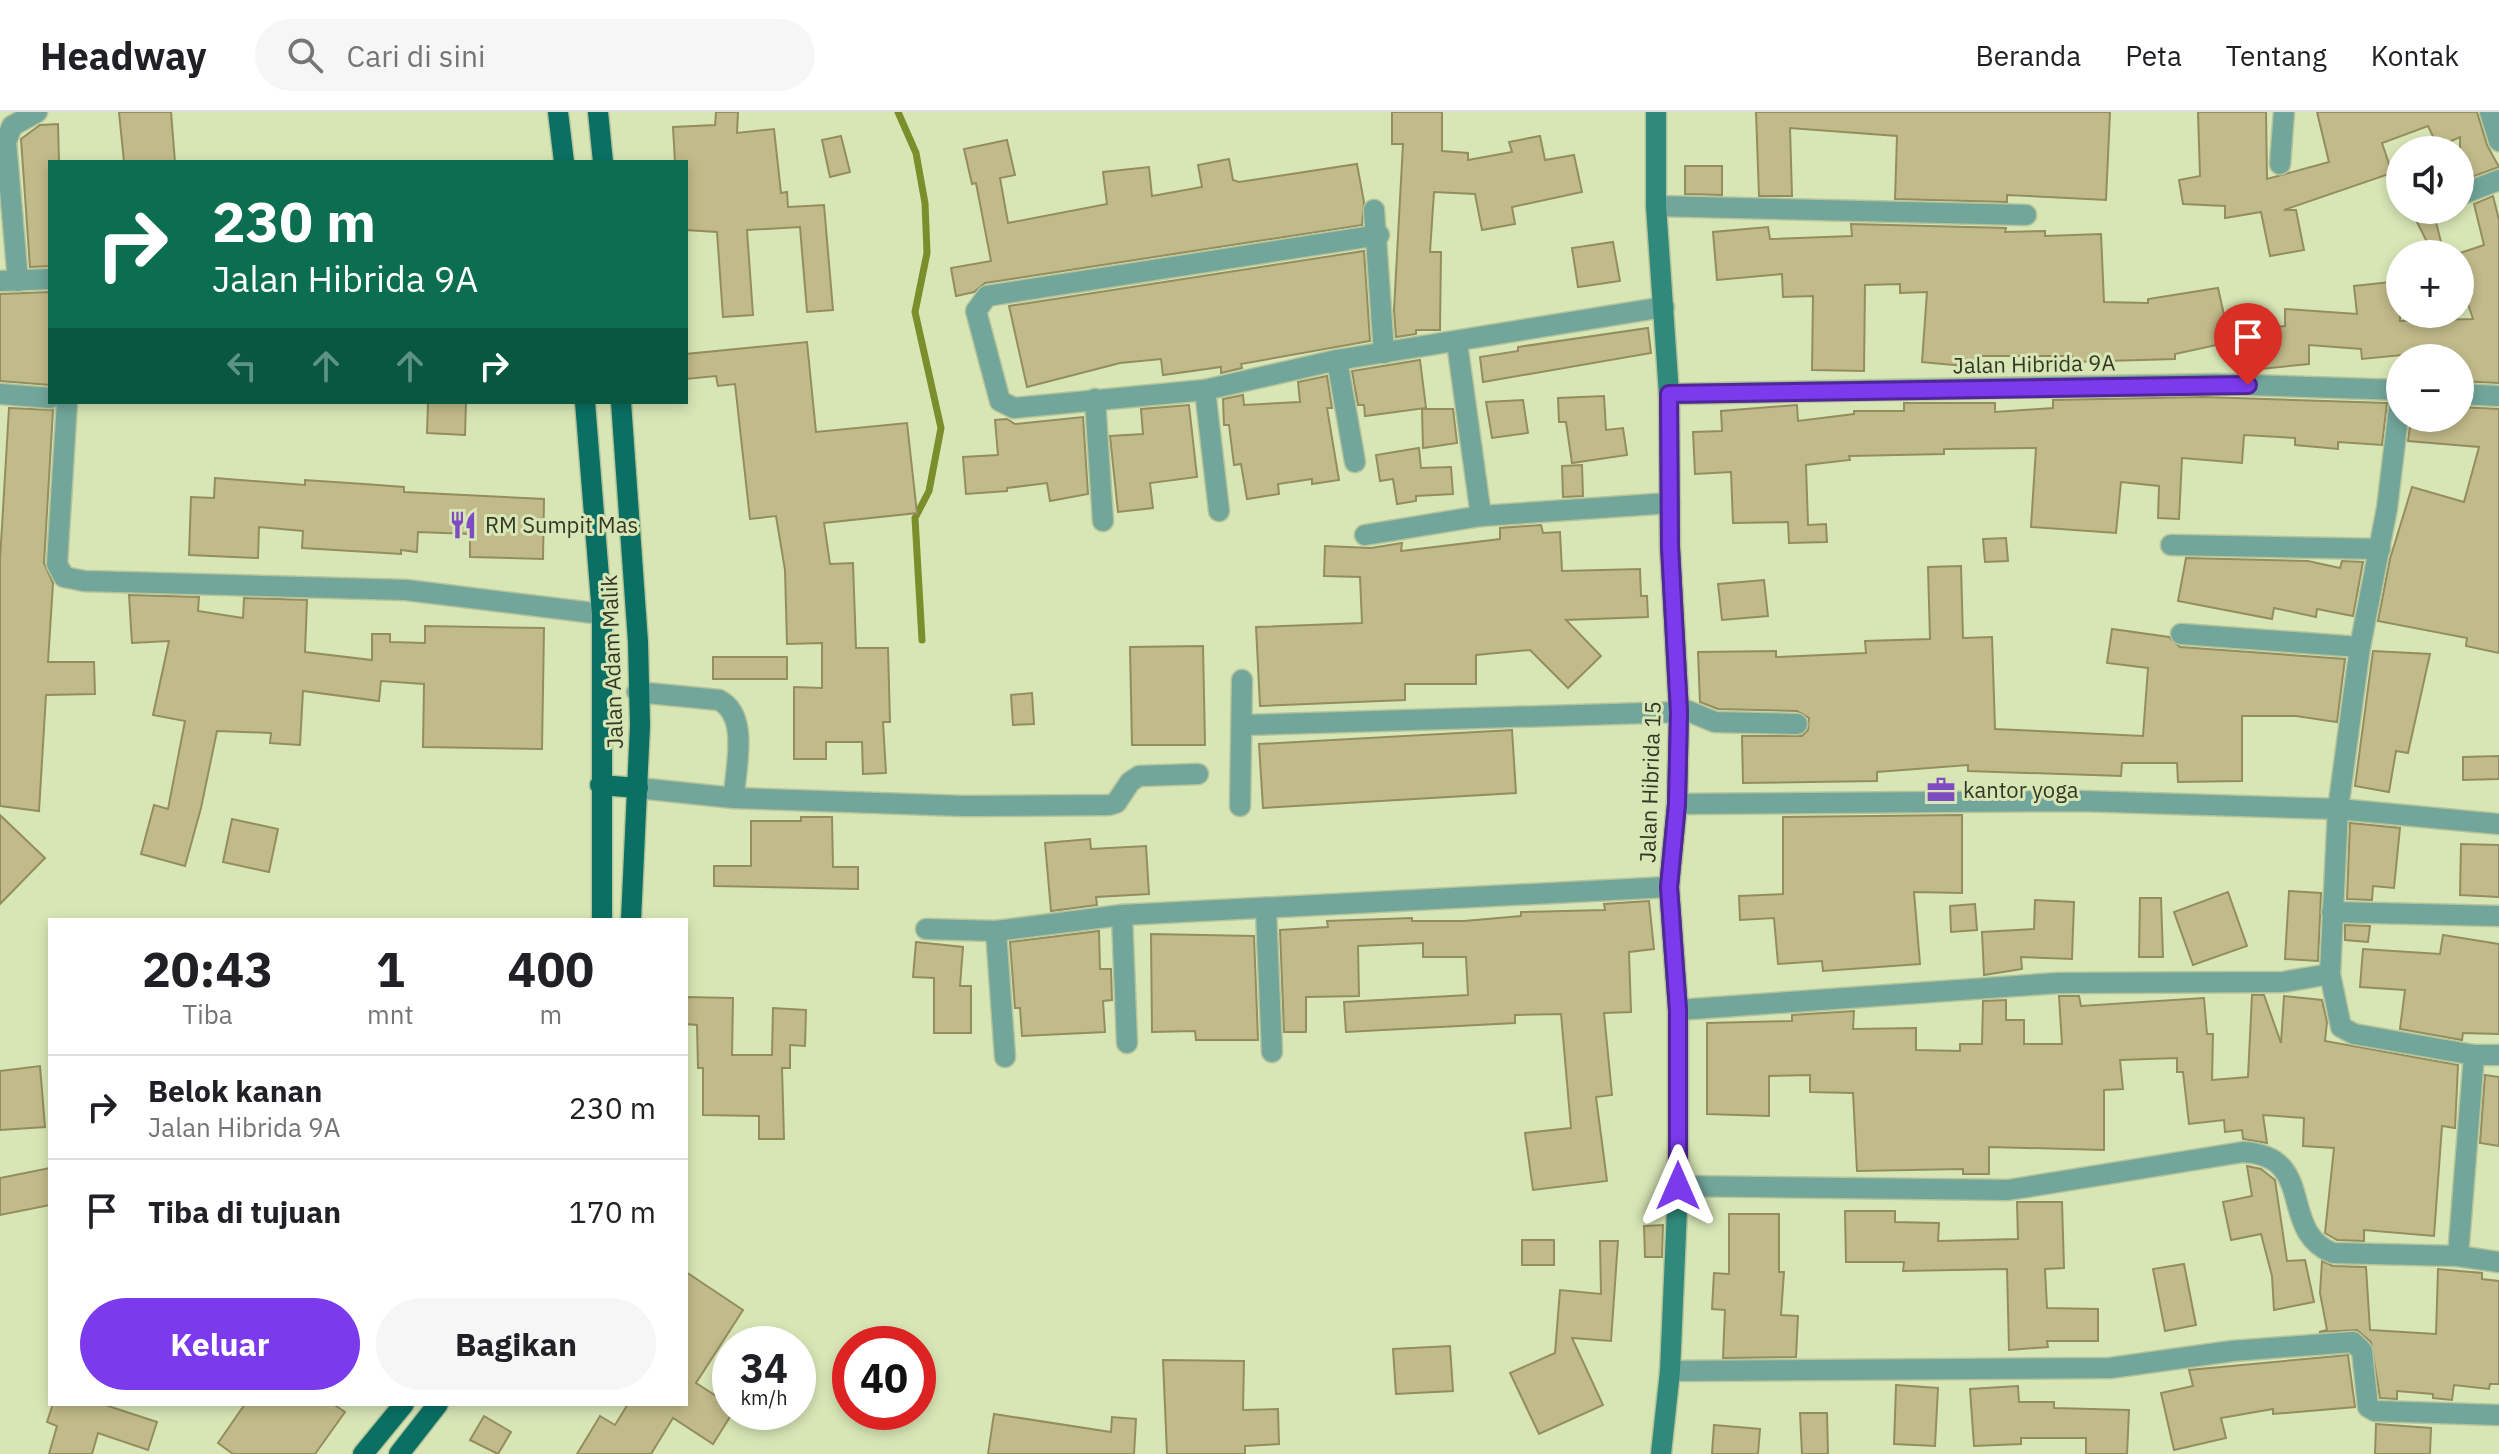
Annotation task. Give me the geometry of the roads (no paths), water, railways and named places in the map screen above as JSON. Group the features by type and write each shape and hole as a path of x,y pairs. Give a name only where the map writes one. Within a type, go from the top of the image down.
{"main road":[{"path":"558,112 564,160"},
{"path":"598,112 603,160"},
{"name":"Jalan Adam Malik","path":"585,404 603,643 600,785 602,918"},
{"name":"Jalan Adam Malik","path":"621,404 638,642 638,788 631,918"},
{"path":"603,643 638,642"},
{"path":"600,785 638,788"},
{"path":"363,1454 402,1406"},
{"path":"399,1454 436,1406"}],"street":[{"path":"37,112 12,126 6,142 9,281 48,279"},
{"name":"Jalan Hibrida 15","path":"1656,112 1656,206 1669,394 1678,709 1677,804 1669,887 1678,1010 1678,1186 1670,1371 1661,1454"},
{"path":"2280,164 2284,112"},
{"path":"2490,112 2499,141"},
{"path":"2474,190 2499,180"},
{"path":"1656,206 2026,215"},
{"path":"1374,210 1379,235 1384,353"},
{"path":"1379,235 987,296 976,311 1003,405 1014,408 1205,390 1337,360 1457,343 1664,307"},
{"path":"1457,343 1481,516"},
{"path":"1337,360 1355,462"},
{"name":"Jalan Hibrida 9A","path":"1669,394 2217,384 2386,390"},
{"path":"1205,390 1219,511"},
{"path":"0,394 48,398"},
{"path":"2474,395 2499,396"},
{"path":"1095,399 1103,521"},
{"path":"67,404 57,564 64,577 84,581 406,590 602,614"},
{"path":"2396,432 2380,549 2360,647 2338,809 2330,974 2338,1020 2346,1031 2474,1055 2499,1055"},
{"path":"1365,535 1481,516 1670,503"},
{"path":"2171,545 2380,549"},
{"path":"2181,634 2360,647"},
{"path":"1240,806 1244,725 1242,680"},
{"path":"637,692 719,700 731,706 738,719 734,798"},
{"path":"1244,725 1678,709 1715,722 1797,724"},
{"path":"638,788 734,798 891,801 964,806 1109,805 1116,803 1130,782 1139,776 1198,774"},
{"path":"1677,804 2080,801 2338,809 2394,817 2499,824"},
{"path":"926,929 996,931 1122,915 1669,887"},
{"path":"1266,910 1272,1052"},
{"path":"2332,912 2499,916"},
{"path":"1122,915 1127,1043"},
{"path":"996,931 1005,1057"},
{"path":"1678,1010 2058,983 2283,982 2330,974"},
{"path":"2458,1256 2474,1055"},
{"path":"1678,1186 2008,1190 2243,1152 2266,1153 2286,1170 2311,1239 2322,1248 2333,1253 2458,1256 2499,1262"},
{"path":"1670,1371 2110,1368 2232,1351 2353,1342 2362,1351 2364,1402 2375,1411 2499,1415"}],"waterway":[{"path":"898,112 916,153 925,203 927,253 915,312 941,428 929,491 915,518 922,640"}],"place":[{"name":"RM Sumpit Mas","path":"463,525"},
{"name":"kantor yoga","path":"1941,790"}]}
